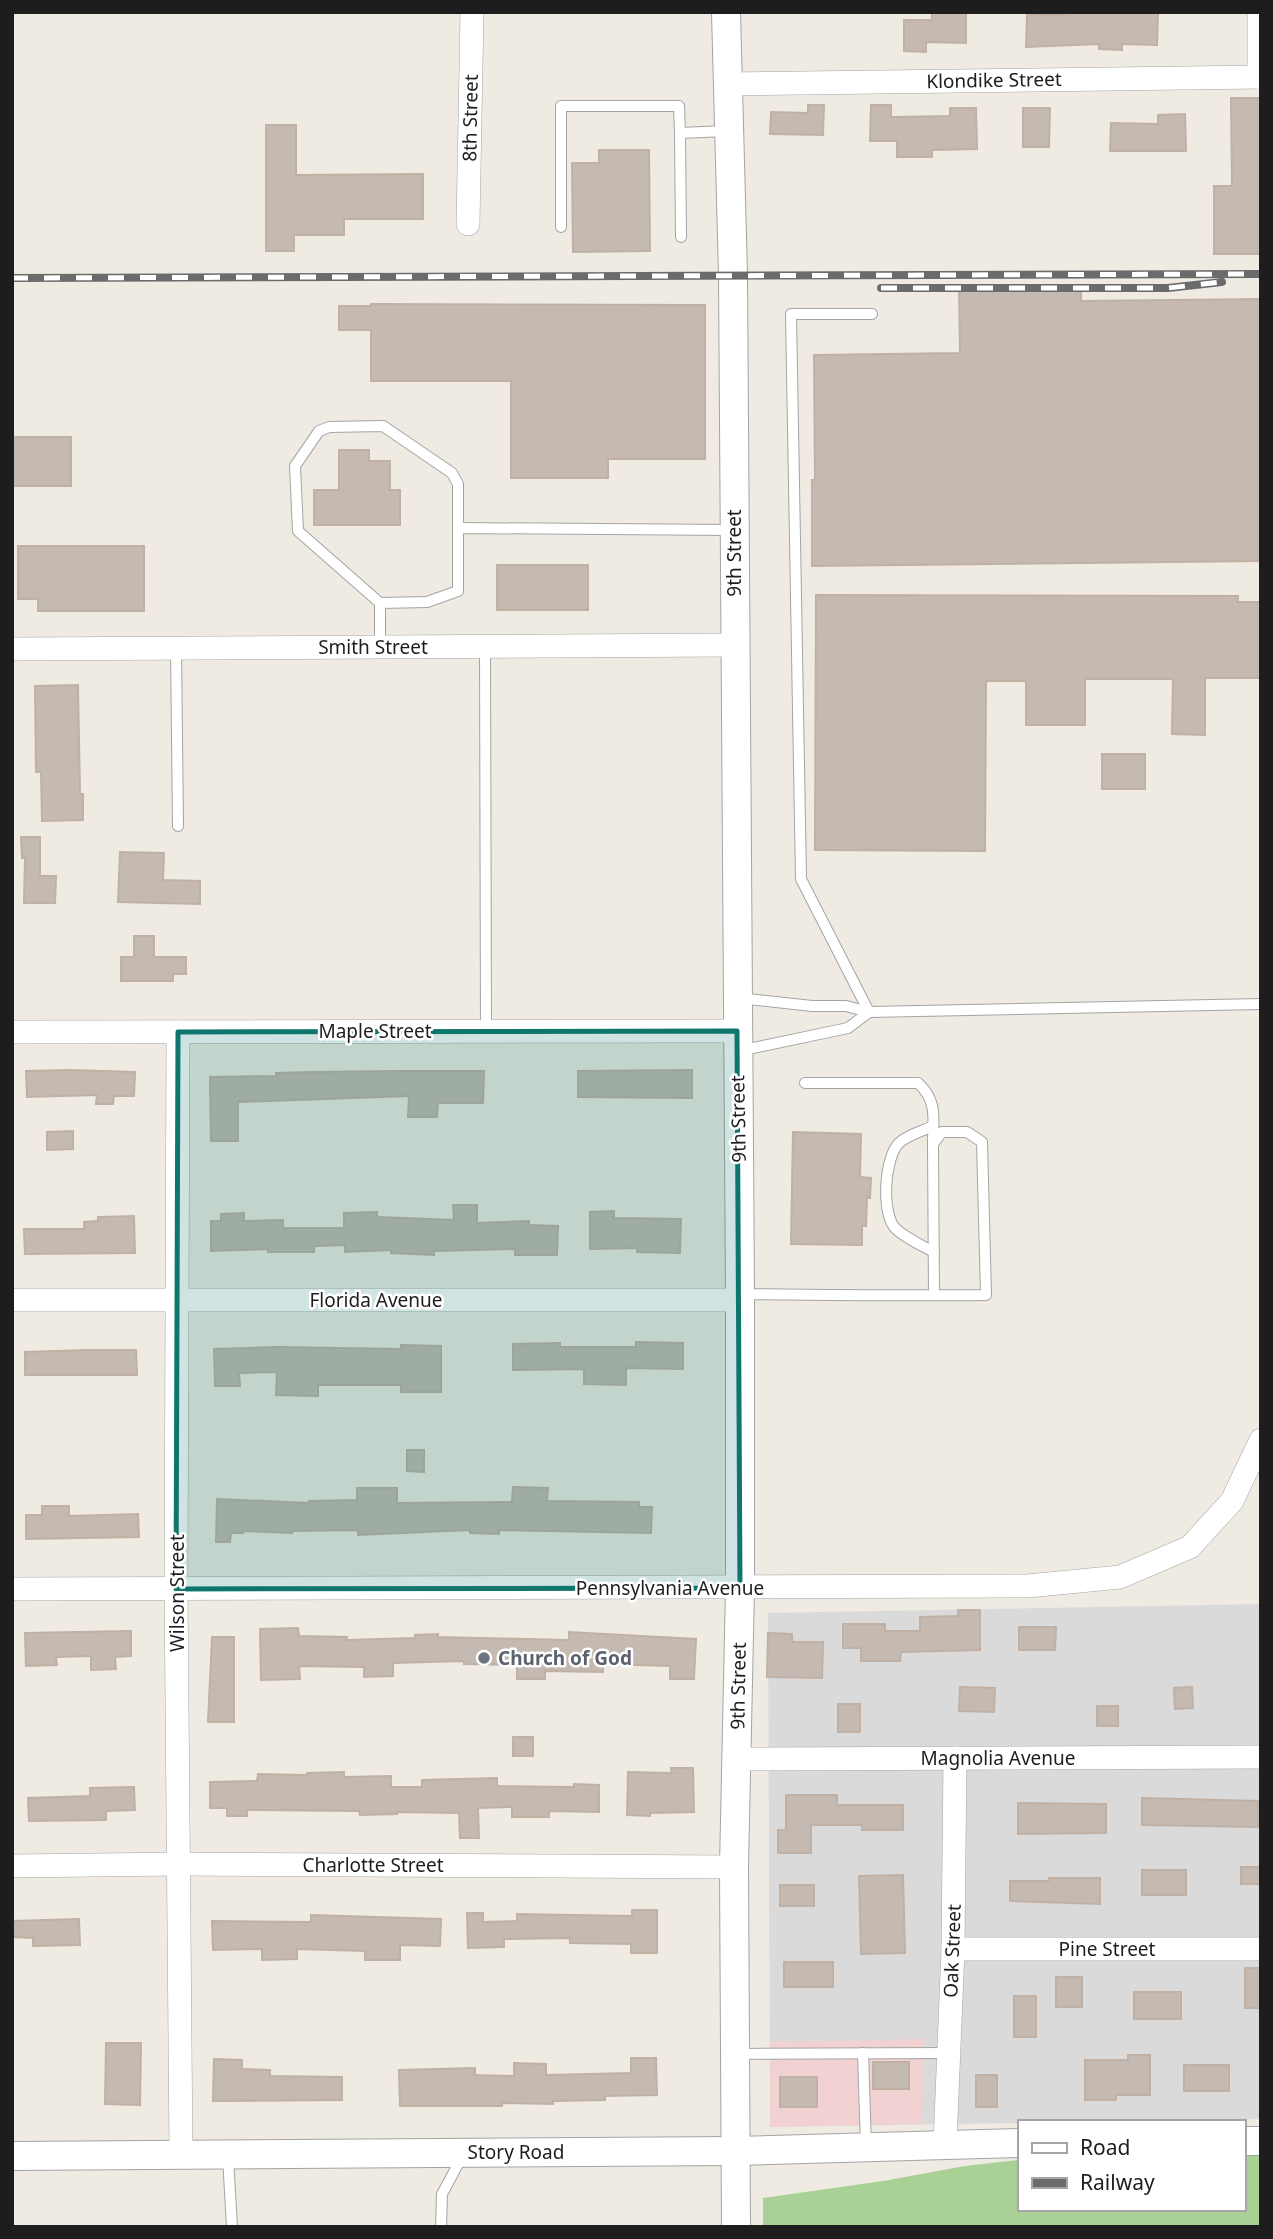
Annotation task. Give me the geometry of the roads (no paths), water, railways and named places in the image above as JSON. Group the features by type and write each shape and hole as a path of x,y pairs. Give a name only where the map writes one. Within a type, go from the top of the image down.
{"street":[{"name":"8th Street","path":"468,224 472,12"},
{"name":"9th Street","path":"726,12 733,275 740,1297 740,1588 734,1867 736,2227"},
{"path":"1259,12 1260,77"},
{"name":"Klondike Street","path":"728,84 1260,77"},
{"name":"Smith Street","path":"12,649 734,645"},
{"name":"Maple Street","path":"12,1032 486,1031 737,1041"},
{"name":"Wilson Street","path":"178,1032 176,1589 181,2154"},
{"name":"Florida Avenue","path":"12,1300 740,1297"},
{"name":"Pennsylvania Avenue","path":"12,1588 1028,1586 1120,1577 1190,1547 1232,1501 1261,1440"},
{"name":"Magnolia Avenue","path":"736,1759 1261,1757"},
{"name":"Oak Street","path":"945,2144 953,1949 955,1758"},
{"name":"Charlotte Street","path":"12,1866 179,1864 734,1867"},
{"name":"Pine Street","path":"953,1949 1261,1949"},
{"name":"Story Road","path":"12,2156 735,2151 1018,2143"}],"lane":[{"path":"561,228 561,106 678,106 681,237"},
{"path":"680,133 699,130 729,131"},
{"path":"869,1012 801,879 791,314 872,314"},
{"path":"329,426 383,426 452,473 458,484 458,591 426,602 380,603 298,531 295,466 319,431 329,426"},
{"path":"458,528 734,530"},
{"path":"380,603 380,647"},
{"path":"485,646 486,1031"},
{"path":"176,648 178,826"},
{"path":"737,998 811,1006 846,1006 869,1012 1261,1004"},
{"path":"737,1041 848,1028 869,1012"},
{"path":"805,1083 918,1083 926,1091 933,1103 934,1295"},
{"path":"933,1126 900,1141 890,1155 887,1176 888,1219 895,1229 934,1252"},
{"path":"740,1297 986,1295 982,1142 967,1132 942,1132 933,1144"},
{"path":"863,2053 866,2147"},
{"path":"735,2054 949,2053"},
{"path":"441,2227 444,2188 463,2153"},
{"path":"228,2154 232,2227"}],"railway":[{"path":"12,278 1261,274"},
{"path":"881,288 1168,288 1222,282"}],"place":[{"name":"Church of God","path":"484,1658"}]}
